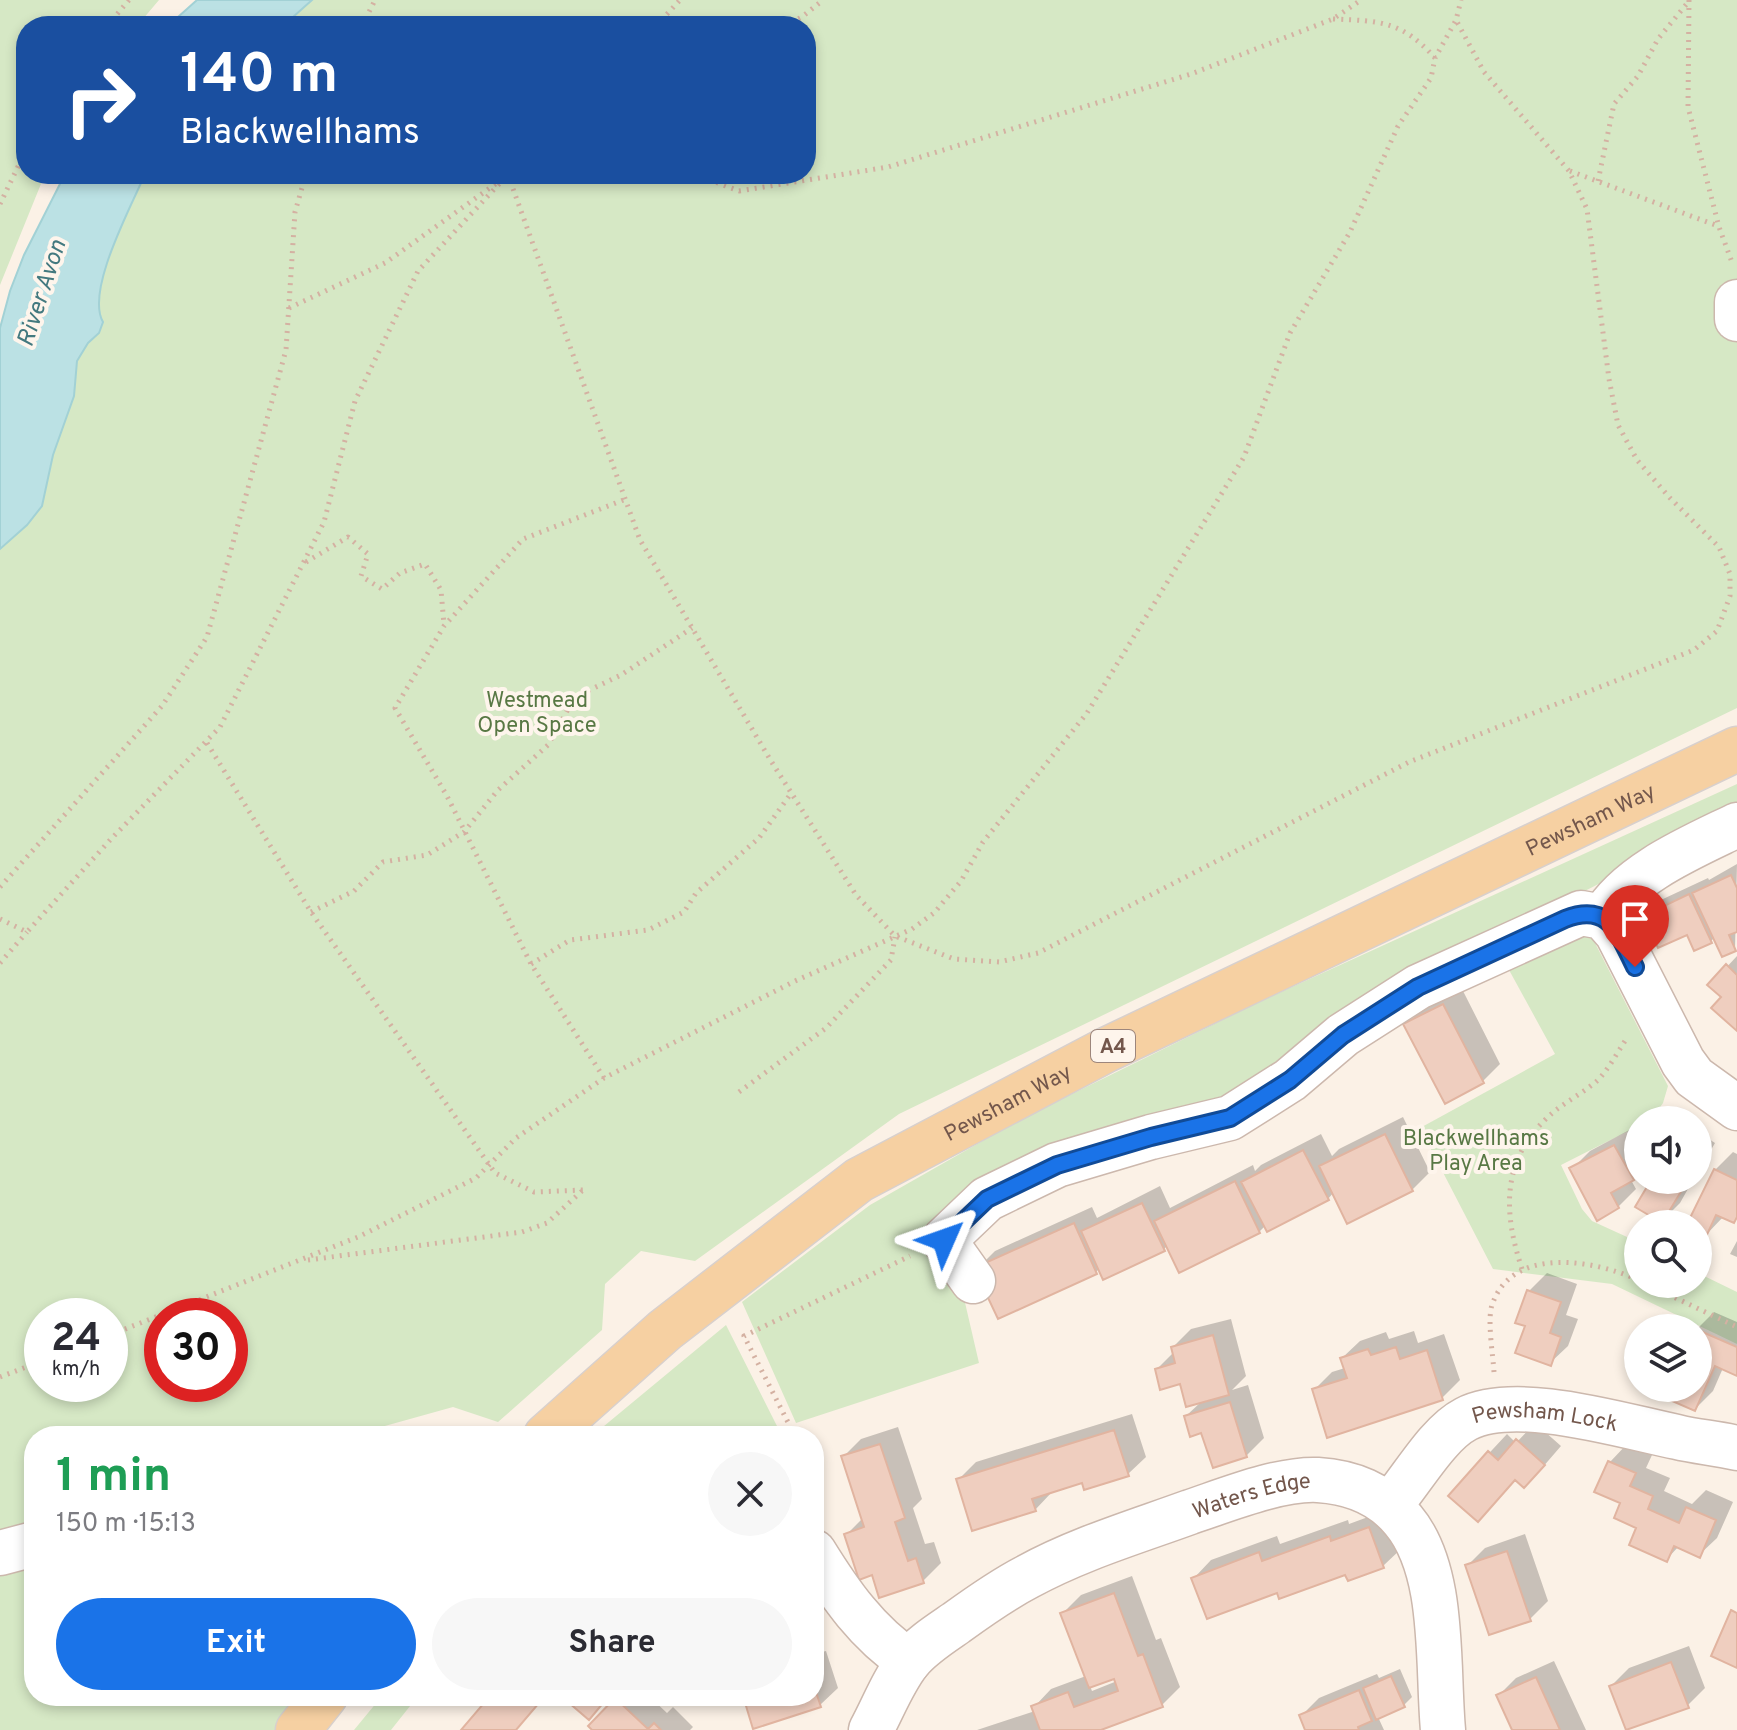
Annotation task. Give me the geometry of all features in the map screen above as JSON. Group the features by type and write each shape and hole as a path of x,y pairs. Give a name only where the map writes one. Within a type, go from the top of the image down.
{"main road":[{"name":"Pewsham Way","path":"557,1426 665,1330 859,1180 1106,1050 1737,749"},
{"path":"298,1730 317,1706"}],"street":[{"path":"1737,302 1737,319"},
{"path":"1603,917 1617,897 1636,881 1718,834"},
{"path":"973,1281 944,1240 987,1199 1057,1165 1230,1118 1290,1080 1343,1035 1418,987 1565,919 1588,912 1603,917 1617,933 1694,1077 1737,1108"},
{"name":"Pewsham Lock","path":"1390,1505 1455,1426 1496,1410 1554,1412 1737,1448"},
{"name":"Waters Edge","path":"871,1730 909,1661 969,1614 1025,1578 1066,1558 1217,1503 1283,1484 1317,1480 1351,1485 1377,1495 1390,1505 1417,1539 1429,1565 1434,1598 1443,1730"},
{"path":"0,1553 24,1547"},
{"path":"824,1567 874,1634 909,1661"}],"path":[{"path":"115,16 129,0"},
{"path":"665,16 680,0"},
{"path":"803,16 823,0"},
{"path":"816,179 888,167 1191,74 1333,19 1361,0"},
{"path":"128,1328 358,1237 476,1178 516,1138 604,1078 795,981 912,929 934,913 961,881 983,842 1087,713 1244,457 1290,333 1350,232 1398,126 1431,78 1435,58 1456,20 1461,0"},
{"path":"1598,181 1614,104 1638,76 1658,39 1689,0"},
{"path":"1689,0 1688,107 1719,227 1737,274"},
{"path":"1333,19 1382,21 1417,38 1435,58"},
{"path":"512,184 640,540 856,895 895,936 954,959 999,962 1038,953 1409,762 1694,650 1717,631 1730,596 1730,574 1719,547 1637,460 1618,425 1587,209 1569,171 1484,72 1456,20"},
{"path":"0,204 16,171"},
{"path":"1569,171 1719,227"},
{"path":"0,887 162,706 207,637 286,350 295,212 303,184"},
{"path":"289,308 385,263 494,184"},
{"path":"0,963 111,839 220,727 324,522 355,401 418,271 499,184"},
{"path":"720,184 739,191 782,184"},
{"path":"604,1078 531,964 447,796 395,708 444,626 523,539 626,499"},
{"path":"304,563 348,537 368,554 361,576 382,589 400,573 425,564 441,590 444,626"},
{"path":"311,912 354,891 383,862 427,855 464,832 498,790 548,745 575,697 621,675 692,628"},
{"path":"207,743 311,912 495,1173 534,1192 583,1190 547,1223 522,1232 302,1261"},
{"path":"531,964 570,940 648,930 684,912 696,893 759,838 792,792"},
{"path":"0,919 27,932"},
{"path":"739,1092 826,1028 891,960 895,936"},
{"path":"1522,1269 1514,1244 1508,1196 1521,1151 1549,1116 1599,1078 1630,1032 1659,1015"},
{"path":"790,1426 744,1336 944,1240"},
{"path":"1496,1410 1491,1307 1503,1285 1522,1269 1545,1263 1572,1263 1624,1273"},
{"path":"1676,1298 1737,1327"},
{"path":"0,1377 24,1368"}],"green space":[{"path":"0,0 159,0 145,16 16,16 16,184 41,184 0,285"},
{"name":"Westmead Open Space","path":"312,0 1737,0 1737,708 899,1114 695,1261 641,1251 605,1284 602,1330 498,1422 453,1407 385,1426 24,1426 24,1525 0,1531 0,504 132,184 816,184 816,16 295,16"},
{"name":"Blackwellhams Play Area","path":"1737,784 1737,818 1697,834 1569,899 1668,1086 1661,1106 1624,1106 1624,1133 1561,1165 1582,1209 1592,1221 1624,1236 1624,1290 1612,1284 1493,1269 1420,1128 1555,1054 1491,937 1239,1094 944,1212 979,1363 796,1423 742,1302 870,1205 1021,1119 1257,1003"},
{"path":"1712,1280 1737,1292 1737,1344 1712,1332 1712,1314 1674,1314 1641,1298 1712,1298"},
{"path":"726,1325 777,1426 604,1426"},
{"path":"24,1559 24,1706 294,1706 276,1730 0,1730 0,1565"},
{"path":"374,1706 410,1706 391,1730 354,1730"}],"water":[{"path":"197,0 312,0 294,16 179,16"},
{"name":"River Avon","path":"60,184 140,184 105,270 99,308 103,322 99,333 88,343 77,361 74,396 53,455 42,506 27,525 0,549 0,328 24,255"}],"building":[{"path":"1731,875 1737,888 1737,932 1729,935 1736,951 1722,957 1692,893"},
{"path":"1689,894 1712,943 1694,951 1687,935 1658,948 1643,916"},
{"path":"1726,964 1737,975 1737,1031 1711,1008 1721,997 1707,985"},
{"path":"1443,1004 1484,1083 1445,1104 1403,1024"},
{"path":"1385,1134 1413,1191 1347,1224 1319,1166"},
{"path":"1614,1145 1624,1162 1624,1186 1611,1193 1619,1208 1597,1221 1569,1168"},
{"path":"1303,1150 1329,1200 1267,1232 1241,1182"},
{"path":"1714,1169 1737,1180 1737,1217 1734,1223 1716,1215 1712,1224 1712,1210 1694,1210 1702,1194 1712,1194"},
{"path":"1235,1181 1260,1233 1179,1273 1154,1221"},
{"path":"1643,1194 1680,1194 1670,1210 1640,1210 1635,1207"},
{"path":"1142,1203 1165,1251 1103,1280 1081,1231"},
{"path":"1074,1223 1097,1274 998,1319 974,1268"},
{"path":"1527,1290 1561,1302 1550,1333 1561,1337 1551,1366 1515,1353 1525,1326 1515,1323"},
{"path":"1213,1335 1229,1395 1186,1407 1180,1384 1160,1390 1155,1369 1175,1363 1171,1347"},
{"path":"1712,1336 1737,1347 1737,1376 1715,1366 1712,1373"},
{"path":"1396,1347 1400,1359 1427,1350 1443,1400 1327,1438 1312,1389 1347,1378 1340,1358 1368,1349 1371,1355"},
{"path":"1230,1402 1247,1457 1213,1468 1201,1433 1190,1437 1184,1416"},
{"path":"1674,1402 1699,1402 1695,1411"},
{"path":"1114,1430 1129,1476 1084,1490 1082,1483 1032,1499 1036,1511 972,1531 956,1479"},
{"path":"1516,1439 1545,1465 1524,1488 1515,1480 1478,1522 1448,1496 1488,1451 1498,1460"},
{"path":"880,1444 905,1518 895,1522 908,1561 916,1558 924,1583 879,1598 872,1575 859,1580 844,1534 864,1527 841,1456"},
{"path":"1608,1461 1636,1473 1630,1486 1653,1496 1648,1509 1679,1523 1686,1507 1716,1520 1700,1558 1674,1546 1667,1562 1629,1545 1636,1528 1614,1518 1620,1503 1594,1492"},
{"path":"1369,1527 1384,1568 1348,1581 1345,1575 1279,1599 1277,1593 1207,1619 1191,1578 1259,1552 1262,1561 1330,1536 1331,1541"},
{"path":"1507,1551 1531,1621 1489,1635 1465,1565"},
{"path":"1114,1593 1138,1656 1143,1654 1163,1707 1101,1730 1040,1730 1031,1706 1068,1692 1074,1707 1118,1691 1114,1679 1089,1688 1060,1613"},
{"path":"1731,1610 1737,1613 1737,1668 1711,1656"},
{"path":"1671,1662 1689,1708 1626,1730 1609,1686"},
{"path":"1391,1676 1405,1707 1376,1720 1363,1688"},
{"path":"1536,1677 1560,1730 1512,1730 1496,1695"},
{"path":"1359,1690 1372,1721 1358,1727 1359,1730 1305,1730 1299,1715"},
{"path":"481,1706 536,1706 516,1730 461,1730"},
{"path":"573,1706 601,1706 589,1720"},
{"path":"607,1706 624,1706 648,1729 654,1723 661,1730 592,1730 588,1726"},
{"path":"746,1706 821,1707 753,1729"}],"route":[{"path":"944,1240 987,1199 1057,1165 1230,1118 1290,1080 1343,1035 1418,987 1565,919 1588,912 1603,917 1617,933 1635,967"}]}
